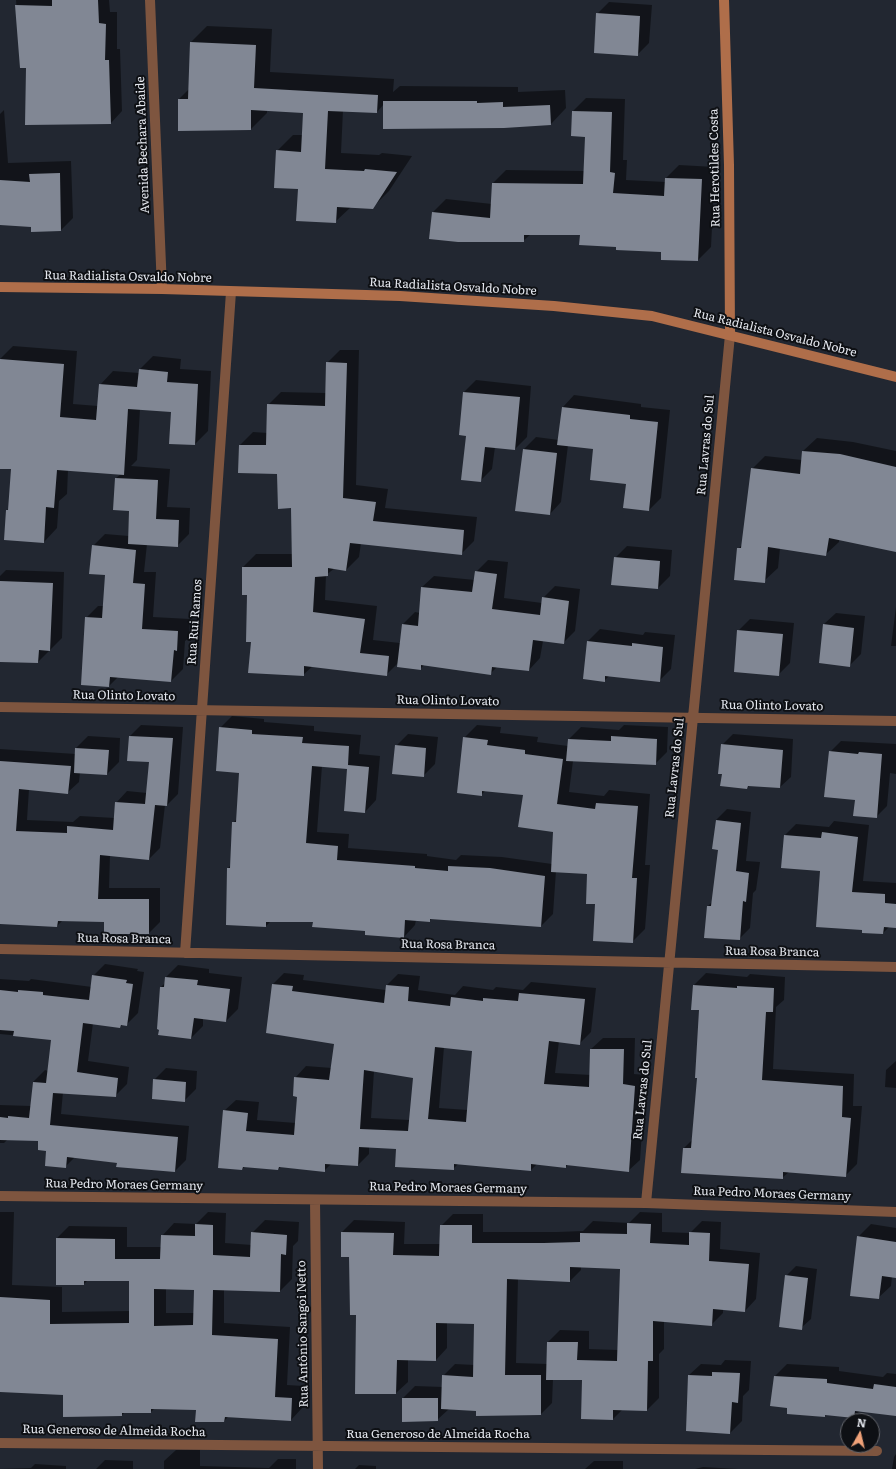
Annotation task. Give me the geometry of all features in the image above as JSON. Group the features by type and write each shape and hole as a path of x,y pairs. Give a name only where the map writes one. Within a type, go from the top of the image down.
{"street":[{"name":"Avenida Bechara Abaide","path":"150,0 162,289"},
{"name":"Rua Herotildes Costa","path":"724,0 729,164 730,335"},
{"name":"Rua Radialista Osvaldo Nobre","path":"0,287 162,289 400,296 554,306 652,316 896,377"},
{"name":"Rua Rui Ramos","path":"185,953 231,292"},
{"name":"Rua Lavras do Sul","path":"646,1203 730,335"},
{"name":"Rua Olinto Lovato","path":"0,707 896,721"},
{"name":"Rua Rosa Branca","path":"0,949 896,967"},
{"name":"Rua Pedro Moraes Germany","path":"0,1196 646,1203 896,1212"},
{"name":"Rua Antônio Sangoi Netto","path":"314,1200 318,1469"},
{"name":"Rua Generoso de Almeida Rocha","path":"0,1443 840,1451"}],"building":[{"path":"52,0 98,0 99,23 106,24 105,60 109,60 111,124 25,125 26,68 20,68 15,5 52,6"},
{"path":"596,13 640,16 638,56 594,53"},
{"path":"190,42 256,45 254,88 378,95 377,113 328,111 325,169 364,171 365,169 397,172 373,209 337,207 336,223 296,221 298,189 274,188 276,150 301,152 303,113 251,110 251,130 178,131 178,99 188,99"},
{"path":"383,101 477,101 477,103 503,102 503,107 550,105 551,125 504,128 383,129"},
{"path":"572,111 612,112 610,172 615,173 613,193 664,196 665,178 702,179 698,261 661,260 661,252 616,250 616,247 579,245 580,235 524,235 524,242 458,242 429,239 432,212 490,218 492,183 583,184 585,137 571,136"},
{"path":"60,173 61,231 31,232 31,227 0,225 0,180 30,182 29,174"},
{"path":"0,359 64,364 60,417 96,420 99,384 137,387 139,369 168,372 167,382 198,384 195,445 169,444 171,412 128,409 124,475 57,470 54,508 46,507 44,543 4,540 11,469 0,469"},
{"path":"326,362 347,363 343,498 376,502 373,521 464,530 462,555 350,543 346,571 328,568 328,576 315,577 313,612 365,619 360,653 389,656 387,676 304,666 304,676 248,673 251,642 246,642 247,595 242,595 242,567 292,567 291,508 278,509 277,474 238,473 239,445 266,445 267,404 325,406"},
{"path":"463,392 520,397 515,450 485,447 481,482 461,480 466,436 459,435"},
{"path":"562,407 630,415 630,419 658,422 649,511 623,508 626,484 590,480 593,449 557,445"},
{"path":"523,449 557,453 550,515 515,511"},
{"path":"802,451 840,454 896,467 896,552 829,538 826,556 768,547 765,583 734,580 737,548 741,548 751,468 800,474"},
{"path":"115,478 158,480 156,519 179,520 178,547 128,544 129,511 113,510"},
{"path":"92,545 136,550 133,583 145,584 142,629 178,631 177,651 174,650 171,682 110,677 109,687 81,685 85,617 102,618 105,575 89,574"},
{"path":"614,557 660,561 658,589 611,585"},
{"path":"475,571 497,574 492,609 540,615 542,597 569,601 564,644 533,640 529,671 492,667 491,675 421,665 421,670 397,667 402,624 418,626 421,587 472,592"},
{"path":"0,581 53,583 50,651 39,650 38,663 0,662"},
{"path":"823,624 854,628 850,667 819,663"},
{"path":"737,630 783,634 779,676 734,672"},
{"path":"587,641 632,646 632,643 663,647 660,682 605,676 605,682 583,679"},
{"path":"219,727 252,730 252,734 303,737 302,743 349,746 348,765 369,767 365,813 344,811 347,769 312,766 306,843 338,846 337,860 415,866 415,868 448,871 448,866 490,868 545,876 541,927 430,919 430,922 405,920 404,938 365,935 365,931 312,927 313,922 266,922 266,927 226,925 227,868 230,868 232,822 236,822 239,773 216,771"},
{"path":"129,736 173,738 167,806 155,805 149,860 100,855 98,899 149,899 149,934 104,934 104,922 58,921 57,927 0,924 0,761 71,766 68,794 19,789 16,831 67,833 67,826 113,830 115,802 145,804 149,762 127,761"},
{"path":"611,736 657,739 656,765 566,761 568,739 611,741"},
{"path":"463,737 488,740 487,745 525,750 525,754 563,759 557,804 595,809 596,803 638,806 632,878 637,878 633,943 593,941 595,904 586,904 587,874 551,872 553,832 518,827 523,795 482,791 482,796 457,793"},
{"path":"721,744 783,750 780,788 748,786 747,789 720,786 722,774 718,774"},
{"path":"395,745 426,748 424,777 392,774"},
{"path":"75,748 109,750 107,775 74,773"},
{"path":"829,751 858,754 859,752 882,754 877,818 853,816 855,800 824,797"},
{"path":"716,820 741,823 736,871 749,873 746,902 743,901 740,940 704,938 707,906 711,906 718,850 712,849"},
{"path":"822,832 858,837 852,892 885,894 885,903 896,904 896,928 884,927 883,934 862,933 862,930 816,927 820,871 781,868 784,835 821,838"},
{"path":"92,975 127,980 126,983 133,984 127,1026 121,1025 120,1028 83,1023 77,1072 118,1078 116,1097 53,1093 50,1125 178,1137 175,1172 116,1167 117,1163 67,1157 66,1168 45,1166 46,1151 38,1150 38,1141 0,1140 0,1117 8,1118 8,1116 29,1118 33,1082 46,1083 51,1040 13,1036 14,1031 0,1030 0,990 43,992 43,995 89,1000"},
{"path":"165,977 198,980 197,985 230,989 226,1022 194,1018 191,1039 158,1035 159,1030 157,1029 160,987 164,987"},
{"path":"272,984 293,986 292,991 384,1003 386,985 409,987 408,1001 450,1006 451,997 483,1001 483,998 518,1001 519,993 585,999 580,1045 549,1041 544,1084 589,1087 590,1049 624,1049 623,1084 635,1086 629,1172 566,1165 566,1168 531,1164 531,1171 454,1164 454,1170 395,1167 396,1149 359,1147 358,1166 325,1164 325,1172 279,1167 278,1170 243,1167 242,1170 218,1168 223,1110 248,1113 246,1131 294,1135 297,1097 293,1096 294,1077 329,1080 334,1044 266,1033","holes":["435,1047 472,1051 466,1122 428,1119","364,1070 413,1078 408,1131 360,1129"]},
{"path":"693,985 737,988 737,986 774,988 773,1012 766,1012 762,1080 843,1086 842,1117 851,1118 846,1177 783,1172 783,1179 681,1173 683,1148 691,1148 697,1078 695,1078 699,1010 691,1010"},
{"path":"153,1079 186,1082 185,1102 152,1099"},
{"path":"627,1223 651,1224 650,1243 689,1245 689,1232 710,1233 709,1261 749,1264 745,1312 713,1309 712,1326 653,1321 653,1361 648,1361 647,1411 613,1410 613,1420 581,1419 582,1380 546,1380 547,1342 578,1342 577,1360 617,1361 620,1269 570,1267 570,1282 507,1279 505,1375 541,1375 541,1415 476,1416 476,1411 441,1409 442,1375 473,1377 474,1324 436,1323 436,1361 397,1360 396,1394 355,1394 356,1315 350,1315 349,1257 341,1257 341,1232 394,1233 393,1255 439,1256 440,1225 472,1225 472,1243 544,1243 580,1242 580,1233 627,1234"},
{"path":"195,1224 213,1225 213,1255 250,1257 251,1232 287,1235 286,1255 281,1254 280,1292 213,1290 212,1335 278,1339 275,1397 292,1398 291,1421 225,1417 224,1422 195,1422 196,1410 151,1409 151,1413 122,1413 122,1416 63,1417 63,1395 0,1392 0,1297 50,1300 50,1324 129,1323 129,1281 84,1281 84,1285 56,1285 56,1238 115,1239 115,1259 160,1259 161,1235 195,1236","holes":["154,1289 194,1290 193,1325 154,1326"]},
{"path":"857,1236 896,1242 896,1278 882,1276 879,1299 850,1296"},
{"path":"785,1275 808,1278 802,1330 779,1327"},
{"path":"712,1372 740,1373 738,1403 732,1402 730,1434 686,1431 688,1375 712,1376"},
{"path":"774,1376 827,1379 827,1383 873,1389 874,1384 896,1387 896,1416 855,1411 855,1413 840,1413 840,1417 787,1414 787,1408 770,1406"},
{"path":"402,1398 438,1398 438,1421 402,1422"}]}
